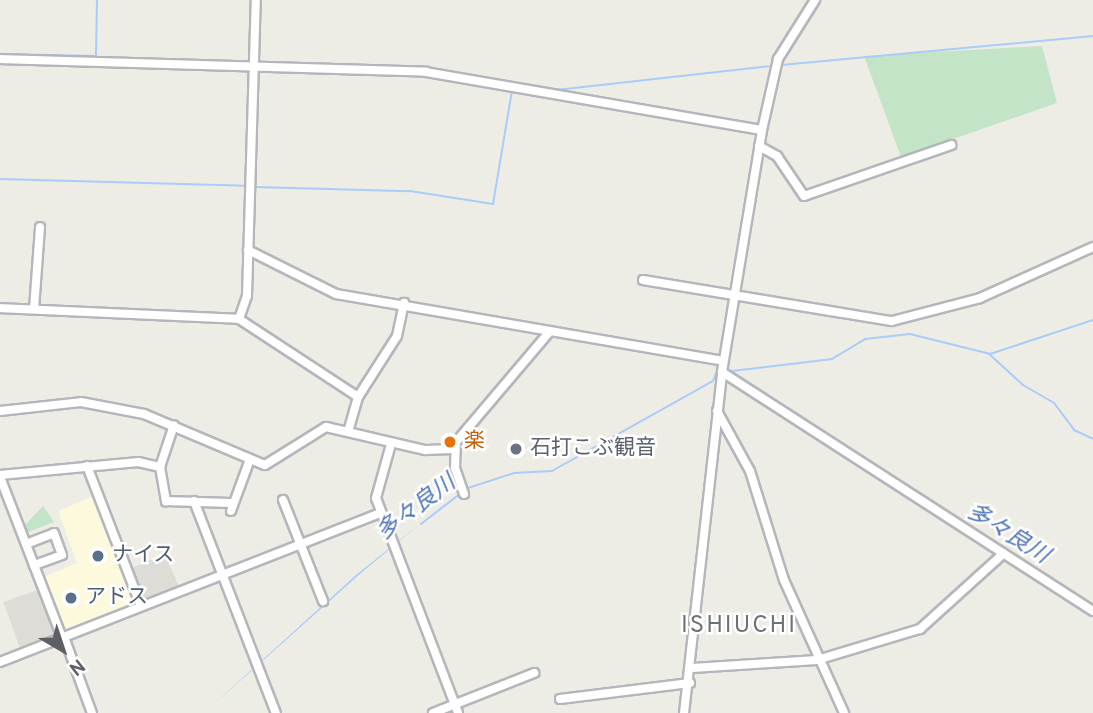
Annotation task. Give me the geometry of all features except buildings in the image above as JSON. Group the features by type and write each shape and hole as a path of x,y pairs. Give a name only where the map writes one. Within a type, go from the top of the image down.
{"street":[{"path":"239,319 247,296 256,0"},
{"path":"684,713 692,668 723,361 759,146 778,59 815,0"},
{"path":"0,59 426,72 762,130"},
{"path":"759,146 778,156 804,196 951,145"},
{"path":"34,309 40,227"},
{"path":"643,280 892,321 980,298 1093,247"},
{"path":"248,250 336,294 404,303 723,361"},
{"path":"348,432 358,397 397,336 404,303"},
{"path":"0,308 239,319 358,397"},
{"path":"453,449 550,331"},
{"path":"722,372 1002,555 1093,611"},
{"path":"0,411 81,402 174,425 271,466 321,429 348,432 391,444 453,449"},
{"path":"718,411 750,471 817,660 844,713"},
{"path":"174,425 160,467 166,501 194,501 231,507 250,459"},
{"path":"391,444 376,494 380,513 457,709"},
{"path":"453,449 464,494"},
{"path":"92,713 0,476 87,466 160,467"},
{"path":"87,466 141,606"},
{"path":"283,500 323,601"},
{"path":"194,501 275,713"},
{"path":"0,662 380,513"},
{"path":"26,544 54,533 62,555 34,565"},
{"path":"692,668 817,660 919,629 1002,555"},
{"path":"433,713 457,709 534,673"},
{"path":"560,699 690,683"}],"shaded area":[{"path":"96,495 137,603 62,633 41,578 77,563 58,511"},
{"path":"165,554 179,587 143,602 129,569"},
{"path":"40,589 57,637 21,650 3,602"}],"green space":[{"path":"1042,46 1057,103 901,157 864,56"},
{"path":"43,506 54,522 23,534 22,528"}],"water":[{"path":"421,523 361,573 204,713 356,575"}],"waterway":[{"path":"0,54 96,56 97,0"},
{"path":"781,65 1093,36"},
{"path":"514,85 556,90 769,66"},
{"path":"252,187 410,191 493,204 512,90"},
{"path":"0,179 246,186"},
{"path":"732,371 832,359 865,339 910,334 990,354 1093,320"},
{"path":"988,353 1023,385 1054,403 1074,430 1093,439"},
{"name":"多々良川","path":"465,489 514,473 552,471 713,381 717,371"},
{"name":"多々良川","path":"421,524 461,493"}],"place":[{"name":"楽","path":"450,442"},
{"name":"石打こぶ観音","path":"516,449"},
{"name":"ナイス","path":"98,556"},
{"name":"アドス","path":"71,598"}],"district":[{"name":"ISHIUCHI","path":"739,627"}]}
